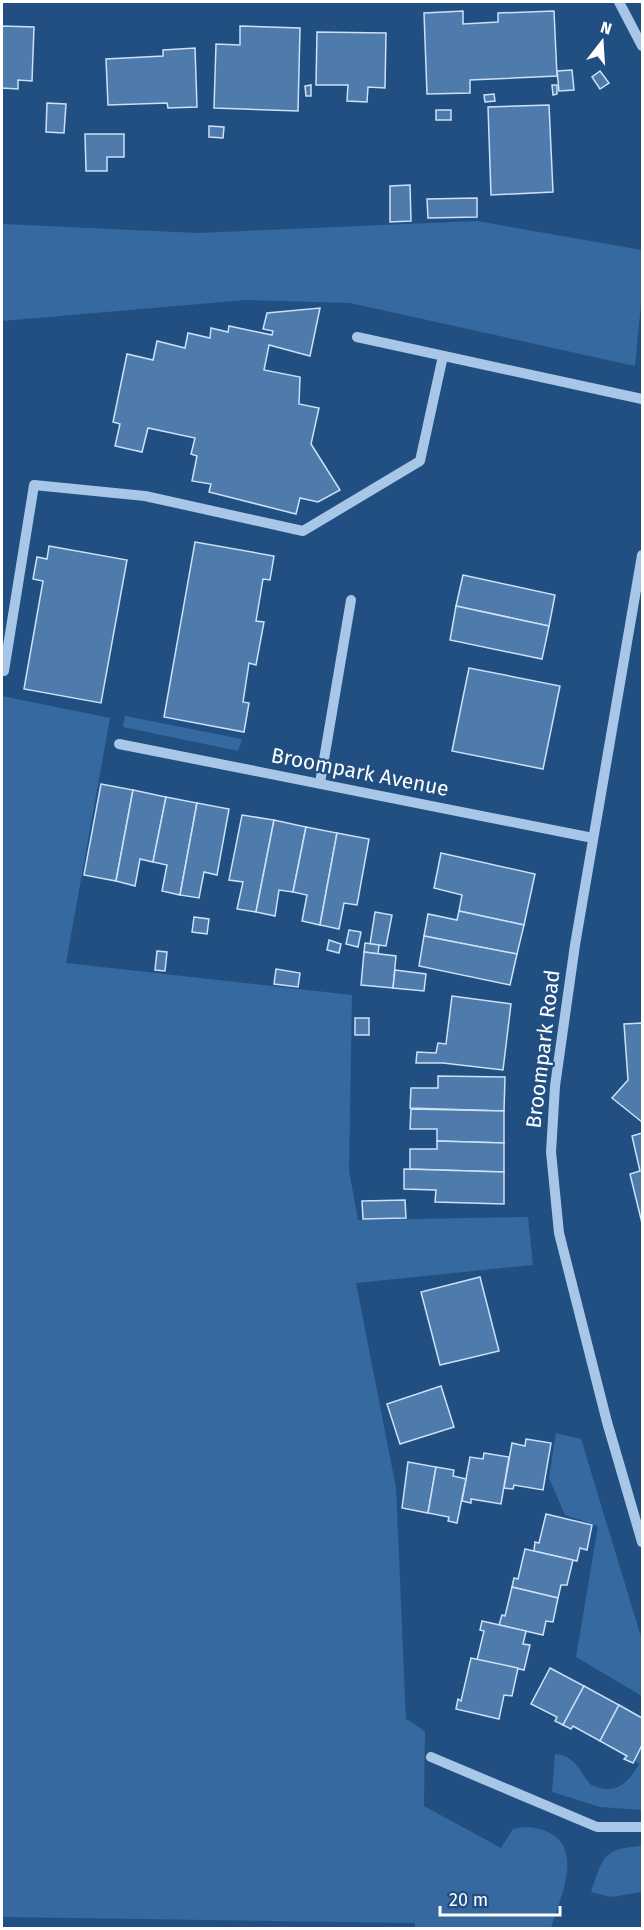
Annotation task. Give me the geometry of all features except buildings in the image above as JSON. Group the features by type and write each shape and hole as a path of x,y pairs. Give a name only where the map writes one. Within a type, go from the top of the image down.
{"street":[{"path":"619,2 642,46"},
{"path":"357,337 642,399"},
{"path":"4,671 34,485 145,496 303,531 420,461 443,356"},
{"name":"Broompark Road","path":"642,555 610,752 592,838 555,1086 551,1152 559,1233 607,1422 642,1542"},
{"path":"320,783 351,600"},
{"name":"Broompark Avenue","path":"119,744 592,838"},
{"path":"431,1757 597,1827 642,1827"}],"shaded area":[{"path":"477,221 642,250 642,293 635,366 350,303 246,300 2,321 2,224 198,233"},
{"path":"2,696 110,718 66,963 352,995 349,1171 358,1220 528,1217 533,1265 356,1283 396,1488 406,1720 425,1732 424,1806 501,1848 513,1829 518,1828 541,1829 560,1841 566,1852 566,1877 551,1928 415,1928 415,1923 2,1917"},
{"path":"125,716 242,739 238,751 123,727"},
{"path":"556,1433 581,1439 642,1640 642,1696 576,1657 598,1526 565,1515 549,1478"},
{"path":"642,1745 642,1810 600,1807 552,1792 555,1754 573,1761 591,1785 608,1789 620,1786 630,1777 639,1764 634,1760"},
{"path":"642,1846 642,1892 611,1897 591,1892 606,1857 619,1849"}]}
